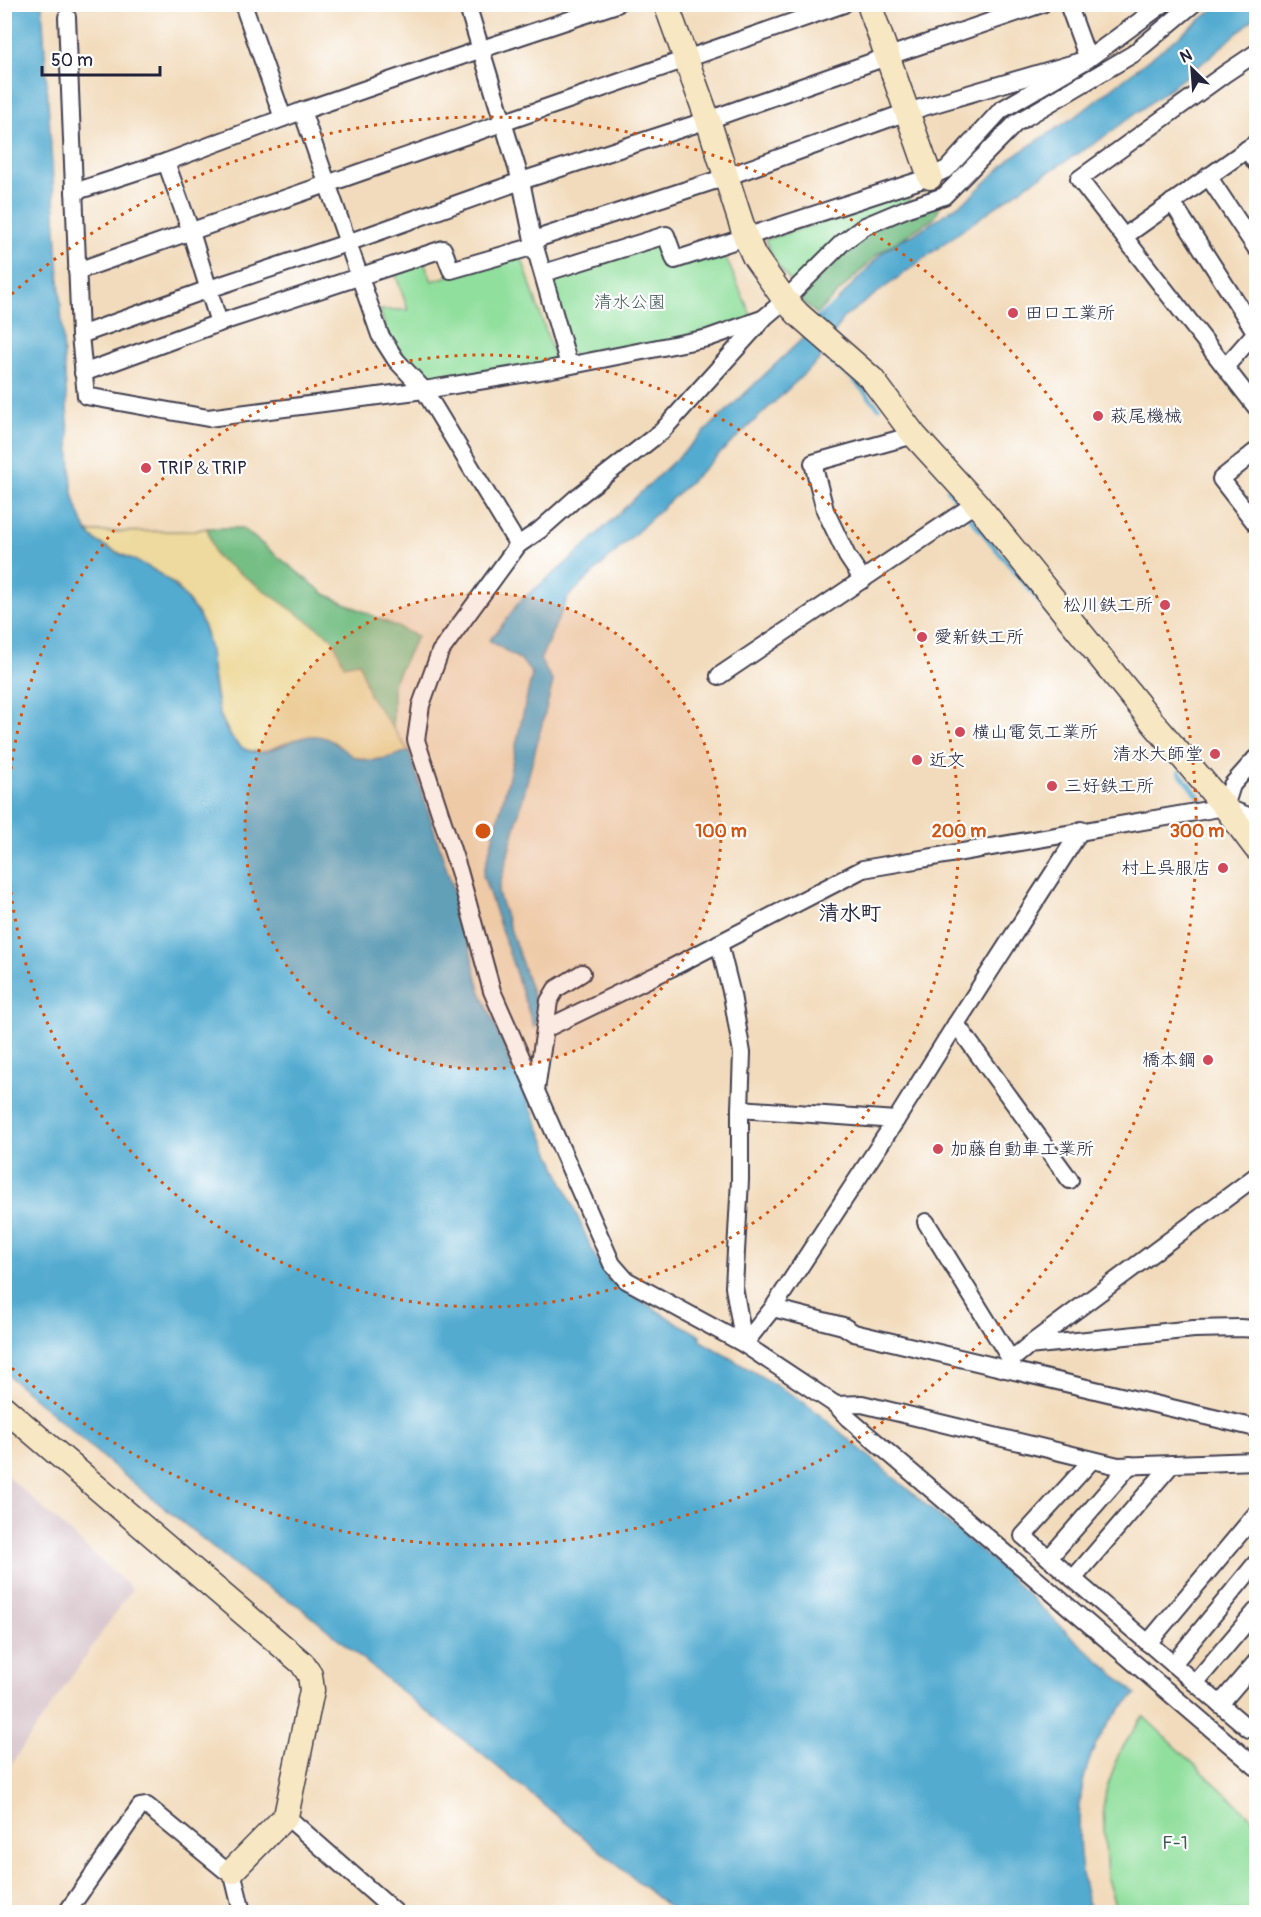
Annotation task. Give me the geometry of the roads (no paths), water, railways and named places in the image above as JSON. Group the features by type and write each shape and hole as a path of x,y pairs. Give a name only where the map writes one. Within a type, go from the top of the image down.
{"street":[{"path":"243,4 283,118"},
{"path":"466,4 482,49 521,181 534,243 569,365"},
{"path":"74,192 166,162 302,111 617,4"},
{"path":"666,4 754,256 794,309 872,379 914,435 976,503 1257,848"},
{"path":"77,271 844,4"},
{"path":"869,4 930,177"},
{"path":"80,335 521,181 708,120 1041,4"},
{"path":"1068,4 1088,59"},
{"path":"544,273 666,235 675,260 930,177 947,169 1002,111 1088,59 1163,4"},
{"path":"67,17 80,335 86,396 208,418 424,390 569,365 708,338 794,309 842,243 865,226 944,196 1016,123 1133,54 1193,4"},
{"path":"1257,53 1079,179 1257,407"},
{"path":"83,374 219,323 443,249 451,270 726,177 907,112 1088,59"},
{"path":"302,111 380,335 396,360 424,390 518,545"},
{"path":"1125,236 1252,146 1257,164"},
{"path":"166,162 219,323"},
{"path":"1208,176 1257,248"},
{"path":"1172,202 1256,333 1226,366"},
{"path":"765,317 662,432 518,545 440,652 421,705 416,740 459,871 492,991 612,1264 626,1280 744,1344 836,1405 876,1443 1257,1767"},
{"path":"863,580 847,556 825,510 813,463 914,435"},
{"path":"1257,451 1221,479 1257,524"},
{"path":"719,676 976,503"},
{"path":"1225,807 1232,785 1257,758"},
{"path":"545,1029 863,869 1225,807 1257,819"},
{"path":"744,1344 773,1308 1081,830"},
{"path":"719,943 732,995 742,1053 740,1180 734,1287 744,1344"},
{"path":"536,1090 549,1001 556,989 582,973"},
{"path":"956,1024 1070,1180"},
{"path":"740,1109 896,1120"},
{"path":"1008,1365 1028,1346 1257,1176"},
{"path":"926,1222 1008,1365"},
{"path":"773,1308 843,1326 854,1333 1008,1365 1257,1428"},
{"path":"1028,1346 1194,1329 1257,1329"},
{"path":"836,1405 862,1404 1118,1466 1257,1461"},
{"path":"4,1408 302,1663 310,1675 312,1690 286,1816 232,1871"},
{"path":"1092,1460 1023,1536 1220,1704 1254,1729"},
{"path":"1073,1579 1172,1464"},
{"path":"1049,1558 1130,1465"},
{"path":"1148,1643 1257,1514"},
{"path":"1173,1664 1257,1563"},
{"path":"1195,1683 1257,1611"},
{"path":"1220,1704 1257,1662"},
{"path":"67,1912 143,1806 147,1806 225,1870 232,1871"},
{"path":"286,1816 395,1912"},
{"path":"232,1871 242,1912"}],"water":[{"path":"42,4 72,486 87,531 102,545 152,569 165,578 197,613 209,646 217,703 222,721 230,736 243,748 252,752 261,752 308,736 317,736 330,740 355,757 362,759 378,760 409,751 462,917 480,990 592,1250 607,1279 701,1336 701,1341 801,1400 997,1565 1060,1626 1136,1694 1105,1728 1087,1766 1082,1787 1080,1854 1085,1891 1092,1912 675,1912 299,1606 250,1577 115,1468 5,1373 4,5"},
{"path":"1219,5 1256,5 1256,17 1193,71 1097,142 1027,185 842,319 823,356 568,597 540,660 553,682 498,893 540,1016 534,1028 483,875 508,781 532,674 522,661 489,640 519,602 570,560 801,340 881,254 969,198 1012,157 1079,114"}],"waterway":[{"path":"815,320 834,305"},
{"path":"832,363 851,377 879,408"},
{"path":"948,490 962,506"},
{"path":"968,515 1050,614"},
{"path":"1179,772 1202,800"}],"place":[{"name":"田口工業所","path":"1013,313"},
{"name":"萩尾機械","path":"1098,416"},
{"name":"TRIP＆TRIP","path":"146,468"},
{"name":"松川鉄工所","path":"1165,605"},
{"name":"愛新鉄工所","path":"922,637"},
{"name":"横山電気工業所","path":"960,732"},
{"name":"清水大師堂","path":"1215,754"},
{"name":"近文","path":"917,760"},
{"name":"三好鉄工所","path":"1052,786"},
{"name":"村上呉服店","path":"1223,868"},
{"name":"橋本鋼","path":"1208,1060"},
{"name":"加藤自動車工業所","path":"938,1149"}],"district":[{"name":"清水町","path":"850,913"}],"park label":[{"name":"清水公園","path":"630,302"},
{"name":"F-1","path":"1175,1843"}]}
